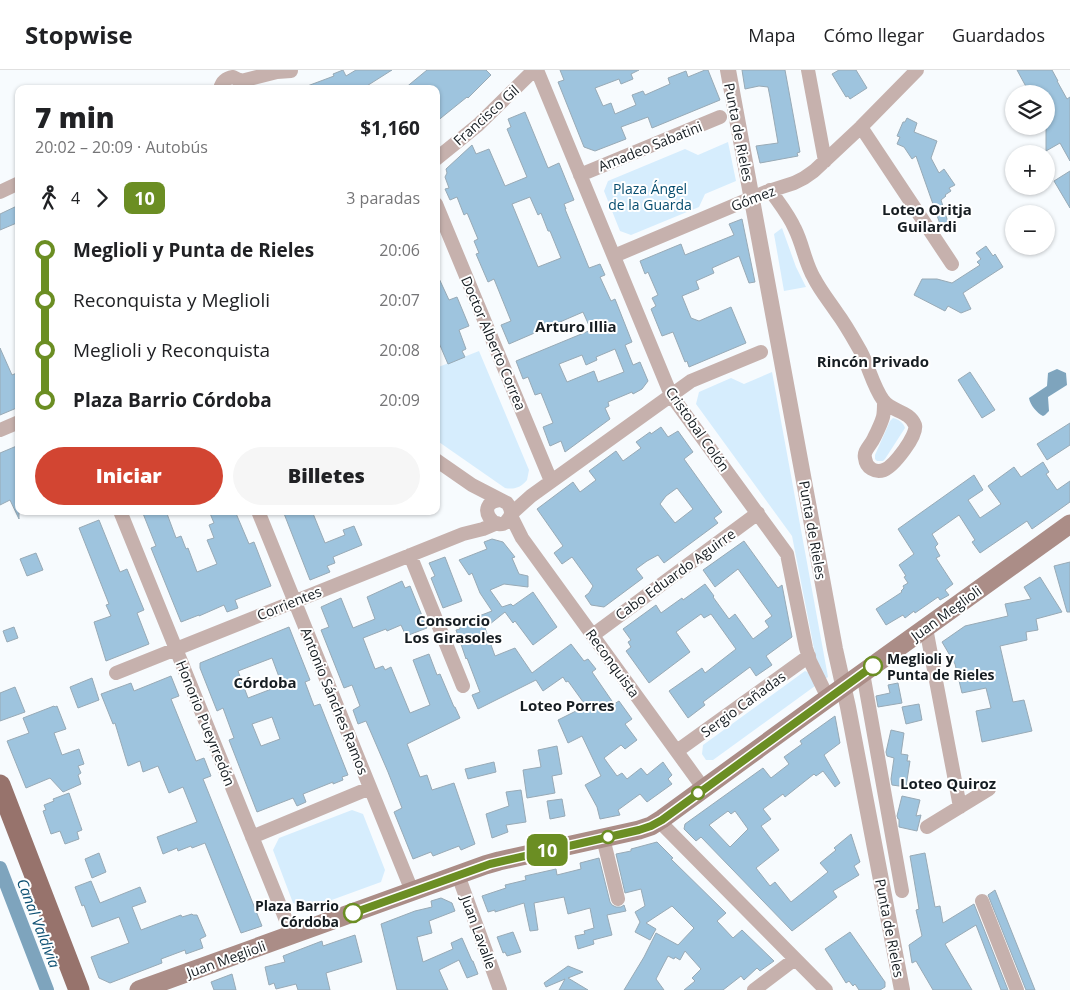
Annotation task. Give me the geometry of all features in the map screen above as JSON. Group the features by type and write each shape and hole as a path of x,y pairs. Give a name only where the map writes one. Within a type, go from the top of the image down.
{"main road":[{"name":"Juan Meglioli","path":"139,990 499,861 645,828 659,821 1070,524"},
{"path":"0,785 78,990"},
{"path":"0,821 65,990"}],"street":[{"name":"Francisco Gil","path":"440,156 478,125 536,70"},
{"name":"Cristobal Colón","path":"536,70 671,395 787,554 806,648 828,698"},
{"name":"Punta de Rieles","path":"728,70 835,649 844,687 902,990"},
{"path":"808,70 825,161"},
{"name":"Gómez","path":"614,256 770,190 804,178 825,161 917,70"},
{"path":"220,81 229,78 241,81 277,72 293,71"},
{"name":"Amadeo Sabatini","path":"580,175 720,117"},
{"path":"861,126 952,264"},
{"path":"0,192 15,185"},
{"path":"770,190 795,228 814,279 851,334 884,402 906,414 916,427 915,434 896,460 889,467 876,472 868,466 864,458 866,450 881,423 884,402"},
{"name":"Doctor Alberto Correa","path":"440,214 551,481"},
{"name":"Corrientes","path":"116,672 463,534 483,529 500,513 531,496 690,381 761,352"},
{"path":"0,430 15,424"},
{"name":"Reconquista","path":"440,463 472,485 522,538 704,789"},
{"name":"Cabo Eduardo Aguirre","path":"593,635 758,513"},
{"name":"Honorio Pueyrredón","path":"122,515 292,935"},
{"name":"Antonio Sánches Ramos","path":"260,515 412,891"},
{"path":"410,555 463,686"},
{"path":"926,628 960,807"},
{"name":"Sergio Cañadas","path":"677,751 809,656"},
{"path":"864,673 902,891"},
{"path":"252,837 370,788"},
{"path":"927,827 990,789"},
{"path":"659,821 826,990"},
{"path":"603,838 618,899"},
{"name":"Juan Lavalle","path":"458,875 500,990"},
{"path":"982,901 1017,990"},
{"path":"754,990 795,959"}],"green space":[{"name":"Plaza Ángel de la Guarda","path":"728,142 736,181 705,194 699,207 631,235 620,231 604,191 608,181 685,149 698,155"},
{"path":"782,228 796,267 806,287 784,291 774,234"},
{"path":"479,351 529,470 527,480 520,486 509,489 505,488 440,443 440,366"},
{"path":"772,372 828,677 825,679 818,669 792,536 696,404 699,392 731,378 744,384"},
{"path":"893,418 901,422 905,428 885,459 877,461 875,455"},
{"path":"805,671 812,674 815,686 713,760 706,760 702,754 703,745"},
{"path":"352,810 363,814 385,870 381,882 307,909 293,903 273,850 279,838"}],"shaded area":[{"path":"1057,369 1066,373 1067,385 1048,397 1049,411 1043,416 1034,408 1029,398 1047,386 1048,373"}],"building":[{"path":"343,70 346,76 356,70 392,70 368,85 310,85 334,76 333,74"},
{"path":"427,70 486,70 491,75 468,98 440,119 440,85 409,85"},
{"path":"560,70 639,70 631,74 633,79 621,84 619,79 595,88 603,106 611,103 615,114 636,105 632,95 643,91 645,95 670,84 668,78 686,71 688,77 708,70 720,100 652,128 648,117 621,127 626,139 595,151 584,147 558,82 564,80"},
{"path":"742,70 785,70 800,152 797,153 798,156 760,163 756,146 778,143 770,97 768,87 759,86 745,89"},
{"path":"839,70 856,70 867,88 850,99 848,96 846,97 832,74"},
{"path":"1017,70 1052,70 1067,99 1070,97 1070,161 1060,143 1055,146 1046,145 1046,135 1055,135 1055,85 1025,85"},
{"path":"525,112 548,168 559,163 574,200 564,204 565,209 589,268 600,264 605,275 600,277 611,301 615,299 632,342 625,345 633,365 640,362 648,381 642,389 633,394 632,392 608,402 609,406 605,408 610,419 565,452 561,441 550,446 543,427 553,423 541,393 535,395 528,377 523,379 516,361 591,330 583,312 509,344 501,325 511,321 494,279 488,282 476,254 479,253 474,241 478,239 467,213 464,215 457,197 450,200 445,189 449,188 445,177 446,169 472,145 476,154 489,149 505,186 527,177 507,129 511,127 508,119","holes":["530,197 538,215 541,213 561,258 538,267 512,204","615,349 624,372 598,382 594,371 567,382 559,364 582,355 586,365 597,360 596,357"]},
{"path":"907,118 917,123 914,132 937,141 931,158 939,173 944,169 955,185 949,188 951,191 941,200 948,222 940,224 916,156 912,159 904,147 897,144 900,137 897,136 903,122"},
{"path":"1070,171 1070,208 1055,183 1055,180"},
{"path":"15,207 15,224 0,230 0,214"},
{"path":"742,219 755,282 749,283 739,256 712,268 714,273 696,281 699,289 682,296 691,318 699,321 731,307 746,343 689,367 687,361 685,362 673,332 662,336 651,309 656,306 652,298 658,295 648,272 645,274 640,261 681,244 685,255 734,235 729,224"},
{"path":"986,246 993,256 995,254 1003,267 963,293 971,309 961,313 948,306 945,311 914,295 922,279 937,279 952,283 980,265 977,262 981,259 976,253"},
{"path":"440,281 449,300 457,297 469,326 459,330 466,349 462,351 465,357 448,364 440,345"},
{"path":"0,348 12,375 15,374 15,409 0,415"},
{"path":"970,372 995,410 982,418 958,380"},
{"path":"1070,423 1070,445 1047,460 1037,444"},
{"path":"661,427 668,437 678,431 693,452 684,459 722,512 714,518 718,523 664,563 658,555 636,569 643,578 604,607 591,605 585,596 593,586 572,557 562,564 554,553 563,546 537,509 573,482 580,492 596,480 589,471 616,451 623,461 641,448 636,442 650,432 651,434","holes":["677,488 693,509 675,523 660,504 666,496"]},
{"path":"15,447 15,511 10,500 0,505 0,453"},
{"path":"1043,462 1049,472 1046,474 1057,490 1070,481 1070,502 1032,529 1027,521 980,553 972,542 975,540 959,515 932,534 938,544 935,547 940,556 936,558 953,584 945,590 949,595 940,600 938,597 915,613 914,611 905,618 903,615 886,625 876,609 902,592 903,586 908,583 899,565 914,554 898,529 974,475 983,490 968,500 980,518 1001,504 988,486 1014,467 1021,477"},
{"path":"144,515 167,515 176,538 181,536 186,549 188,548 197,572 217,564 207,540 214,538 209,525 214,523 211,515 237,515 249,544 254,542 271,586 235,600 238,608 227,612 224,605 181,622 151,548 156,546"},
{"path":"285,515 314,515 325,543 345,535 343,530 354,526 362,545 333,557 335,563 327,566 330,572 310,580"},
{"path":"99,520 120,572 127,569 144,610 137,613 149,644 106,661 94,622 111,616 106,605 109,604 79,528"},
{"path":"492,539 503,542 515,557 512,558 519,574 528,576 528,587 504,584 490,590 502,607 511,604 513,606 533,592 557,627 533,645 515,621 513,623 505,612 485,628 495,656 515,648 532,673 571,644 584,661 588,659 596,669 592,672 614,704 619,701 632,719 625,724 637,740 625,749 621,745 604,758 617,776 622,773 627,779 641,768 647,775 663,762 672,775 668,779 672,784 647,802 640,794 618,810 620,815 600,819 597,807 585,785 601,776 582,736 568,743 558,720 586,706 563,677 543,691 536,680 478,709 472,695 480,692 456,630 460,629 458,624 492,611 480,593 472,573 469,575 459,560 487,549 484,542"},
{"path":"744,541 778,588 782,585 792,637 766,656 772,665 756,676 750,667 703,702 705,705 688,718 669,691 702,668 705,673 736,649 711,614 704,618 701,614 676,632 690,652 649,683 626,651 631,647 628,642 631,640 623,629 656,605 661,613 705,584 729,619 735,614 753,639 769,627 765,621 772,616 738,569 715,587 703,570"},
{"path":"36,553 43,570 27,576 20,559"},
{"path":"445,557 462,601 443,608 431,578 435,576 429,563"},
{"path":"1070,562 1070,612 1067,612 1054,566"},
{"path":"1040,577 1062,612 1036,619 1038,630 1026,632 1027,640 1000,646 1013,702 1024,700 1032,731 982,742 976,711 991,708 986,688 962,693 955,664 942,642 965,626 1008,616 1005,604 1031,599 1024,587"},
{"path":"402,581 405,588 410,586 427,628 406,636 401,625 363,638 375,669 383,666 385,670 391,667 410,713 430,705 413,660 429,654 437,675 440,674 460,718 407,744 420,777 427,775 432,790 454,783 475,844 461,850 459,846 433,856 431,852 413,859 394,812 402,808 388,772 366,721 358,724 353,710 360,706 352,685 344,688 321,630 329,627 321,607 341,598 353,628 375,619 367,597"},
{"path":"14,627 18,638 7,642 3,631"},
{"path":"289,627 310,680 305,682 314,706 320,704 348,775 342,777 343,780 303,794 306,802 297,806 293,798 257,812 229,740 234,738 223,708 217,711 200,668 200,663","holes":["272,658 282,685 248,698 238,671","272,717 280,739 261,746 252,724"]},
{"path":"171,676 179,696 171,699 196,761 204,758 211,776 203,779 262,926 241,933 205,843 178,851 177,848 163,854 157,837 197,822 183,787 169,793 158,766 143,772 140,761 128,766 115,723 113,724 101,694 131,683 134,691"},
{"path":"92,678 99,700 78,708 70,687"},
{"path":"898,683 902,703 878,707 876,696 890,693 888,685"},
{"path":"15,687 25,712 0,721 0,693"},
{"path":"919,704 922,720 906,724 902,707"},
{"path":"57,706 66,729 54,733 62,755 79,749 84,764 78,766 81,773 78,775 81,784 63,792 50,778 26,788 7,741 29,733 23,718"},
{"path":"835,716 840,743 824,755 840,783 835,787 823,771 816,776 814,774 785,797 783,794 763,809 771,819 761,826 779,850 756,868 770,886 775,882 791,902 828,872 820,863 851,834 860,862 854,866 859,875 833,891 837,897 792,931 701,837 696,841 684,829 685,824 763,768 771,778 789,764 784,757 802,744 800,741","holes":["728,811 731,814 735,811 748,829 730,847 709,825"]},
{"path":"891,730 904,733 901,754 908,755 907,761 910,761 906,787 892,785 894,758 887,756 886,752"},
{"path":"557,746 562,774 552,776 555,793 527,798 523,770 541,767 538,750"},
{"path":"494,762 496,772 468,779 465,769"},
{"path":"521,790 526,822 506,825 508,832 492,838 486,814 509,806 506,792"},
{"path":"69,793 82,830 77,832 79,839 65,844 60,831 51,834 43,811 46,810 44,805 54,801 53,799"},
{"path":"902,796 920,800 916,816 921,815 917,831 899,827 897,816"},
{"path":"562,799 565,816 550,819 547,801"},
{"path":"657,842 673,858 671,859 726,913 717,921 733,938 742,930 774,961 760,971 757,968 744,980 741,976 723,990 684,990 695,981 692,978 701,969 685,951 680,960 668,956 656,979 664,990 624,990 656,933 678,945 694,928 672,906 646,923 656,929 650,940 635,932 640,922 635,912 645,906 641,889 625,893 616,854"},
{"path":"99,853 106,872 92,878 85,859"},
{"path":"925,853 935,907 940,906 943,923 974,904 1008,990 1001,990 976,925 945,944 972,990 933,990 916,961 912,963 909,945 922,936 916,910 919,909 910,856"},
{"path":"599,858 610,902 616,907 624,905 626,911 607,915 612,935 593,940 594,944 578,949 575,936 585,934 584,931 594,928 590,908 568,914 564,897 534,903 538,930 530,931 524,903 495,912 495,910 488,912 482,896 506,888 505,885 526,880 525,876 556,869 557,875 581,869 580,863"},
{"path":"91,881 100,903 140,887 146,902 132,907 141,930 181,915 182,917 192,914 197,915 206,936 200,939 203,948 186,954 185,950 161,959 162,963 110,983 99,978 91,957 129,943 119,917 92,927 75,887"},
{"path":"995,890 1035,990 1026,990 988,895"},
{"path":"441,898 452,903 455,911 429,921 432,933 417,937 423,962 453,949 451,943 462,938 478,974 467,978 459,960 439,970 448,990 397,990 381,924 415,911 432,907 431,901"},
{"path":"513,932 521,952 507,956 505,952 503,953 497,937"},
{"path":"850,932 885,982 885,987 880,990 859,990 855,984 853,986 849,981 846,983 825,949"},
{"path":"355,935 362,962 326,973 330,990 298,990 296,984 276,989 274,983 269,985 265,967 285,962 283,956 322,941 323,946"},
{"path":"568,966 583,972 568,978 588,990 559,990 565,979 546,987 544,983"},
{"path":"232,974 236,990 214,990 211,982"}],"waterway":[{"name":"Canal Valdivia","path":"0,868 47,990"}],"bus line":[{"name":"10","path":"353,913 499,861 651,826 662,820 873,666"}],"place":[{"name":"Meglioli y Punta de Rieles","path":"873,666"},
{"name":"Plaza Barrio Córdoba","path":"353,913"}],"district":[{"name":"Loteo Oritja Guilardi","path":"927,218"},
{"name":"Arturo Illia","path":"576,326"},
{"name":"Rincón Privado","path":"873,361"},
{"name":"Consorcio Los Girasoles","path":"453,628"},
{"name":"Córdoba","path":"265,682"},
{"name":"Loteo Porres","path":"567,705"},
{"name":"Loteo Quiroz","path":"948,783"}]}
